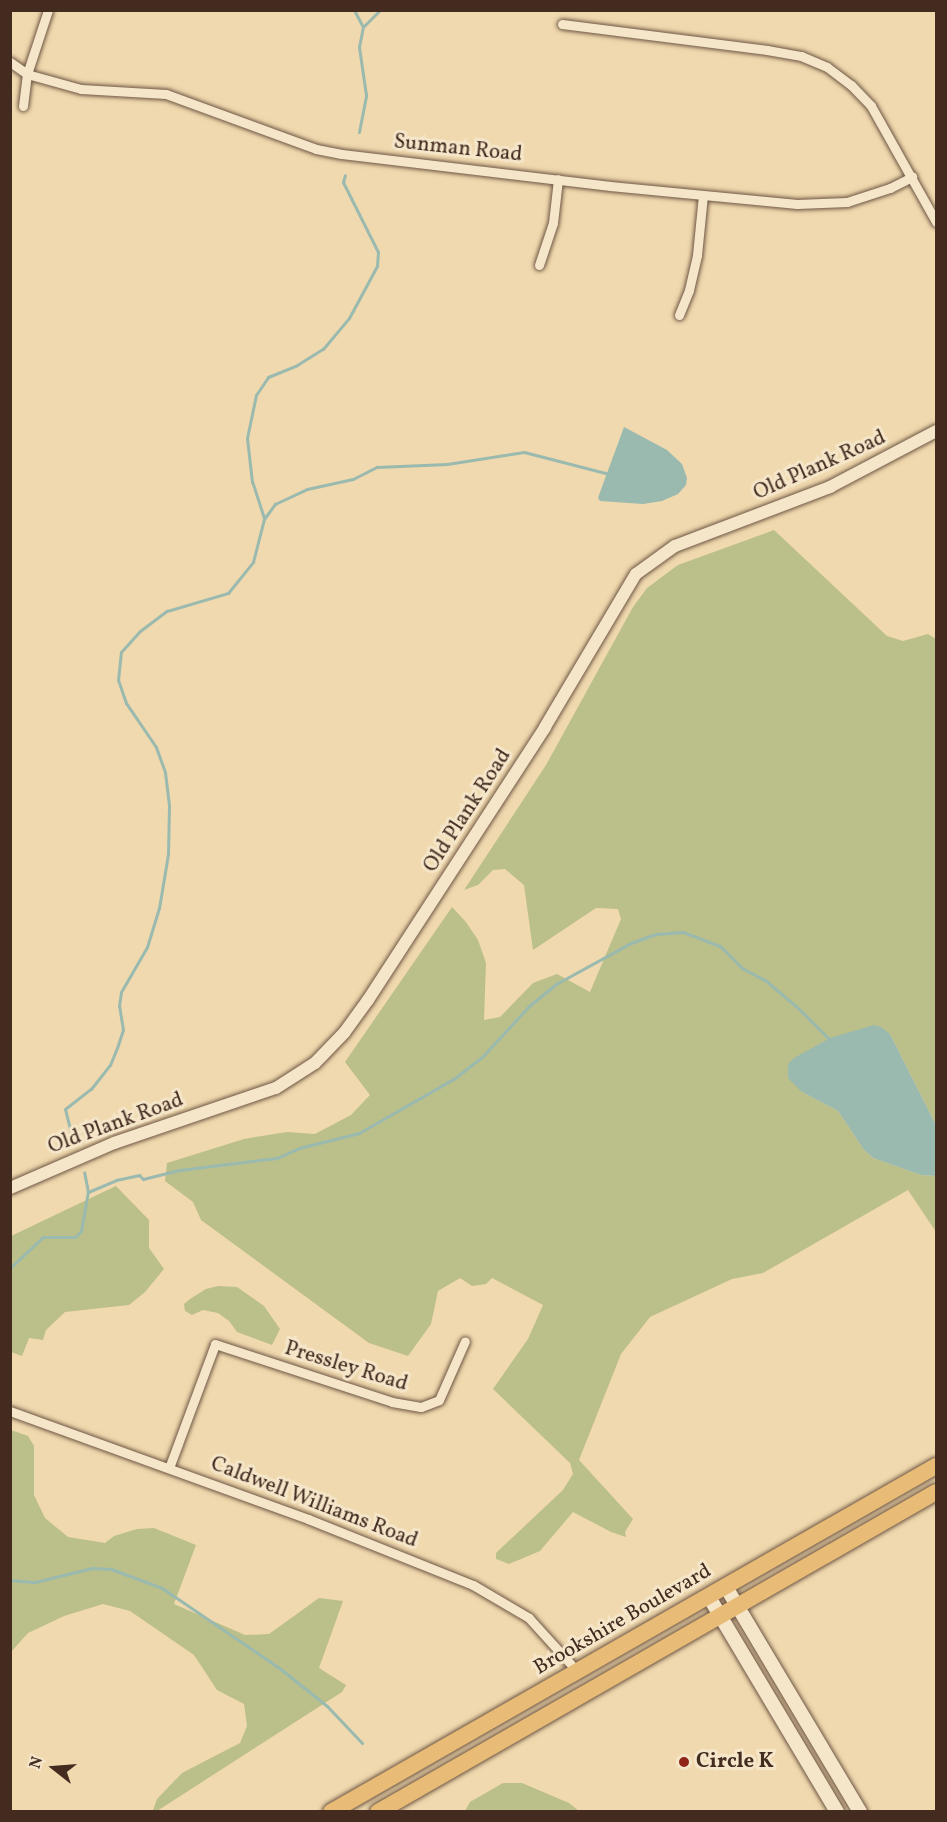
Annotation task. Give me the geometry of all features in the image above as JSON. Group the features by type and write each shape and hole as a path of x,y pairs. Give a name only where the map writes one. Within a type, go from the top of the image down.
{"highway":[{"name":"Brookshire Boulevard","path":"331,1812 936,1466"},
{"path":"860,1535 889,1510 936,1480"},
{"path":"378,1812 936,1492"},
{"path":"599,1686 596,1679 599,1671 647,1642 665,1622"},
{"path":"447,1773 521,1713 572,1684 578,1672"}],"main road":[{"path":"726,1587 860,1812"},
{"path":"709,1597 837,1812"}],"street":[{"path":"23,106 27,74 48,10"},
{"path":"562,24 767,50 814,61 851,85 866,100 936,222"},
{"name":"Sunman Road","path":"10,62 27,74 81,89 166,94 316,149 342,154 783,204 832,203 860,198 890,188 912,177"},
{"path":"538,265 554,223 558,178"},
{"path":"679,315 690,290 697,255 703,195"},
{"name":"Old Plank Road","path":"10,1188 114,1143 276,1088 294,1079 315,1063 344,1033 368,1000 545,727 636,574 675,546 830,487 936,431"},
{"name":"Pressley Road","path":"169,1468 215,1344 392,1402 421,1407 439,1401 465,1341"},
{"name":"Caldwell Williams Road","path":"10,1411 308,1519 473,1585 529,1618 578,1672"}],"green space":[{"path":"774,530 887,636 903,641 928,634 936,639 936,1125 890,1034 874,1026 832,1039 802,1092 838,1111 864,1150 873,1158 921,1175 936,1176 936,1232 908,1190 763,1273 732,1279 650,1317 621,1354 579,1460 633,1519 625,1532 626,1537 611,1532 573,1512 540,1551 509,1564 496,1559 496,1553 563,1490 573,1474 570,1463 493,1389 528,1339 543,1305 492,1278 486,1284 472,1286 460,1278 438,1291 431,1324 408,1356 369,1343 201,1220 193,1202 165,1181 167,1163 244,1139 287,1132 315,1134 351,1115 370,1095 345,1062 452,907 478,940 486,963 484,1020 500,1017 533,983 557,974 590,992 621,919 618,909 596,908 533,950 524,885 505,869 493,870 478,885 464,890 546,765 633,607 647,588 678,565"},
{"path":"116,1186 149,1220 149,1248 164,1269 145,1292 129,1305 65,1312 46,1330 43,1340 29,1338 22,1356 11,1352 11,1236"},
{"path":"218,1286 237,1287 264,1306 280,1329 272,1345 237,1332 229,1321 218,1313 203,1310 192,1315 185,1311 184,1304 190,1299 206,1289"},
{"path":"11,1430 28,1436 34,1446 34,1495 45,1518 68,1537 105,1543 114,1536 137,1529 154,1528 196,1545 174,1604 245,1635 269,1634 319,1598 343,1601 319,1668 346,1685 342,1692 157,1811 153,1810 157,1799 182,1773 240,1743 247,1726 244,1704 217,1690 194,1655 130,1611 103,1604 64,1616 28,1633 11,1652"},
{"path":"503,1783 522,1783 569,1803 579,1811 465,1811 470,1802"}],"water":[{"path":"624,427 667,450 682,464 687,478 686,485 678,494 662,501 643,504 600,501 598,498"},
{"path":"874,1025 890,1034 936,1125 936,1176 921,1175 873,1158 864,1150 838,1111 802,1092 788,1078 788,1064 794,1058 830,1038"}],"waterway":[{"path":"354,10 363,27"},
{"path":"359,132 366,95 359,47 363,27 380,10"},
{"path":"264,518 252,482 247,438 256,395 268,377 297,365 323,349 349,318 377,266 378,252 343,182 345,175"},
{"path":"74,1145 65,1109 91,1089 110,1065 117,1048 123,1030 119,1006 121,992 147,947 159,908 168,854 169,805 165,772 156,747 126,703 118,680 121,652 140,631 167,611 228,593 253,562 264,519 275,504 307,489 353,479 377,467 447,464 524,452 609,474"},
{"path":"88,1192 116,1180 139,1175 143,1179 180,1170 277,1158 299,1148 359,1133 455,1078 482,1057 529,1006 556,984 631,943 656,934 683,932 720,946 742,968 765,980 798,1008 831,1041"},
{"path":"10,1268 43,1237 75,1237 81,1231 88,1192 84,1172"},
{"path":"10,1580 35,1582 92,1568 111,1569 162,1588 278,1667 327,1706 362,1743"}],"place":[{"name":"Circle K","path":"684,1762"}]}
